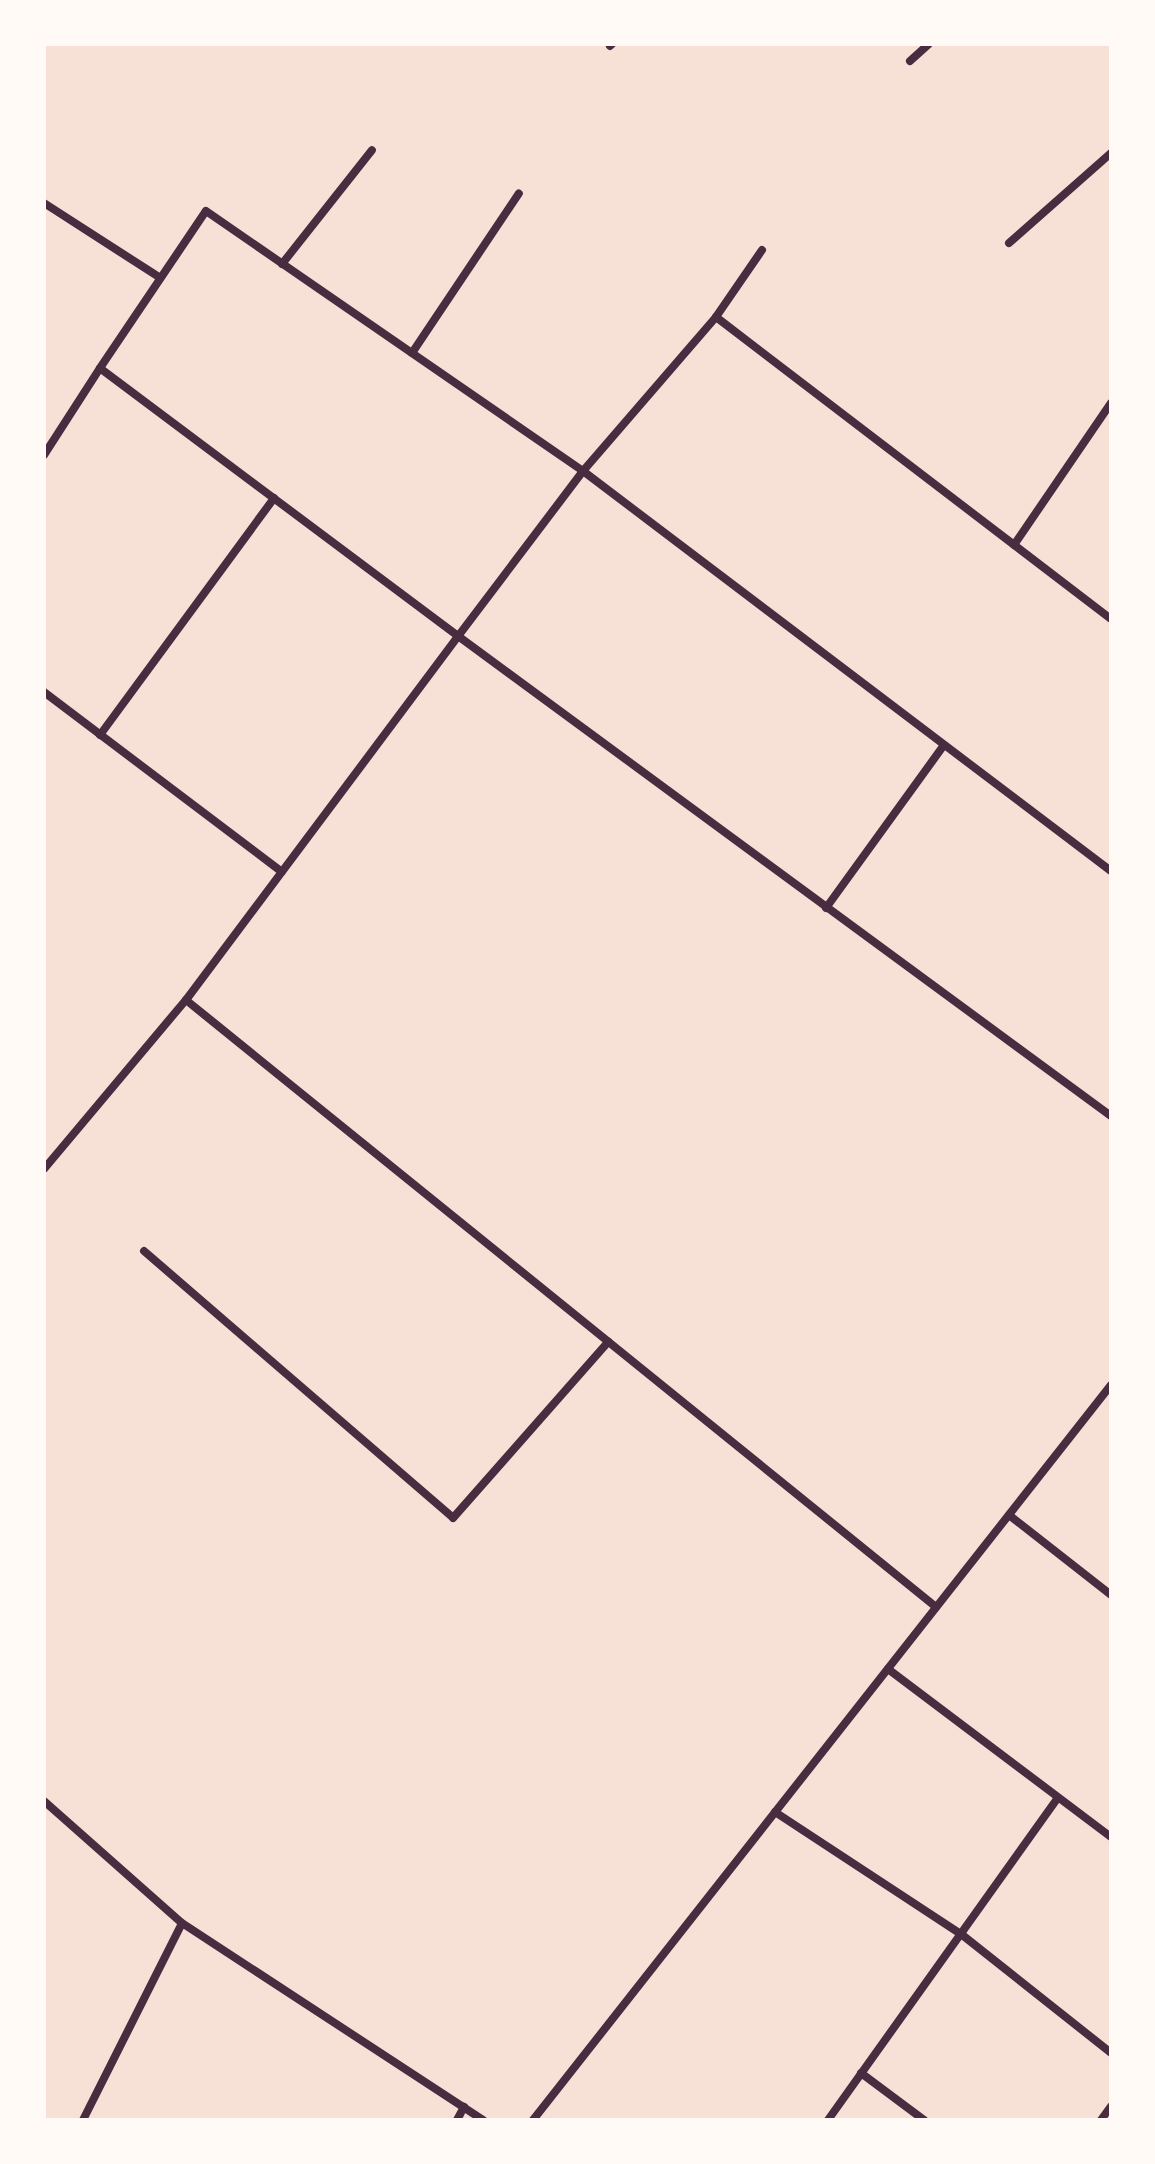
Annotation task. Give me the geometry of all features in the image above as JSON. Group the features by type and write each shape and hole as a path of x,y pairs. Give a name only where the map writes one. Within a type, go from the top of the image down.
{"street":[{"path":"910,61 929,44"},
{"path":"282,264 372,150"},
{"path":"1009,243 1111,153"},
{"path":"412,353 519,193"},
{"path":"44,203 159,277"},
{"path":"44,455 159,277 206,211 583,471 1111,871"},
{"path":"44,1169 186,1000 583,471 716,317 762,250"},
{"path":"716,317 1111,619"},
{"path":"100,368 458,636 1111,1116"},
{"path":"1014,545 1111,403"},
{"path":"100,735 274,498"},
{"path":"44,692 282,872"},
{"path":"826,908 944,745"},
{"path":"186,1000 936,1607"},
{"path":"144,1251 453,1518 608,1342"},
{"path":"533,2120 1111,1385"},
{"path":"1009,1515 1111,1595"},
{"path":"888,1669 1111,1837"},
{"path":"828,2120 1057,1799"},
{"path":"44,1801 182,1923 483,2120"},
{"path":"775,1812 961,1934 1111,2053"},
{"path":"83,2120 182,1923"},
{"path":"861,2073 924,2120"},
{"path":"1101,2120 1111,2106"},
{"path":"457,2120 464,2107"}]}
